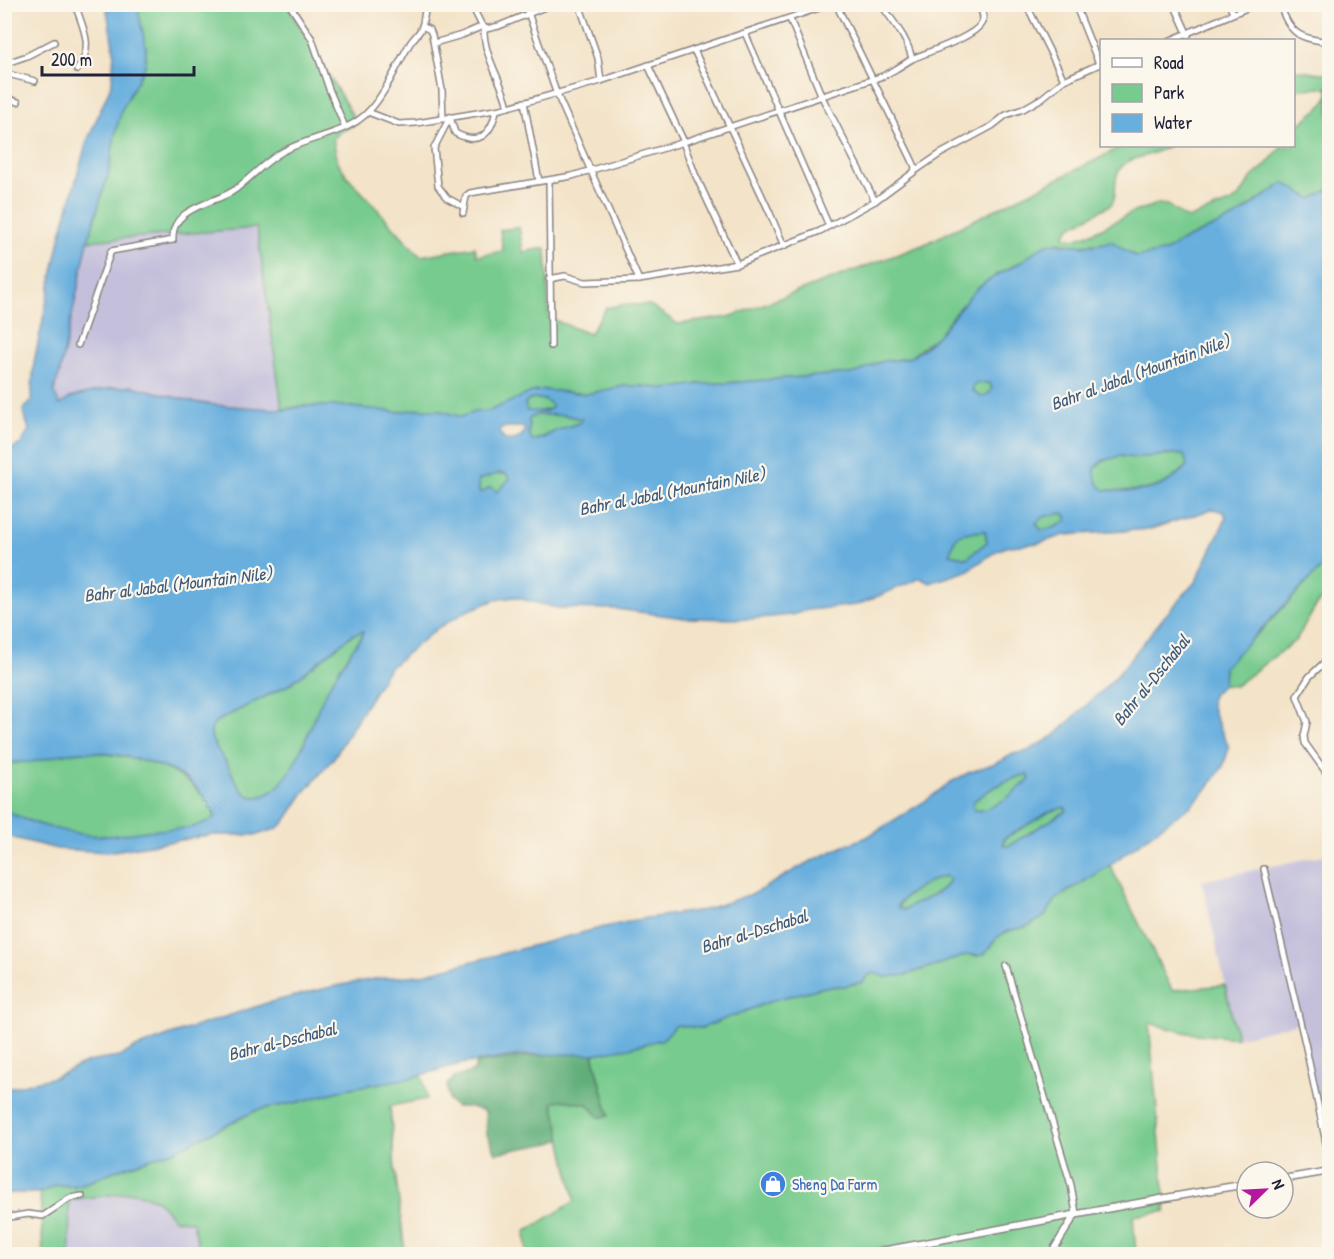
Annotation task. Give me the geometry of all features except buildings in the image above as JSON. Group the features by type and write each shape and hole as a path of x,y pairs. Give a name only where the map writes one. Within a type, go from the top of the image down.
{"main road":[{"path":"1295,1177 1329,1171"},
{"path":"865,1254 1167,1196 1235,1186"},
{"path":"1051,1254 1076,1213"}],"street":[{"path":"75,4 87,35 83,62 77,70"},
{"path":"288,4 312,39 345,127"},
{"path":"78,345 111,251 173,240 174,229 193,209 230,194 278,154 345,127 368,112 388,84 422,27 427,4"},
{"path":"471,4 483,27 488,55 505,96 507,107"},
{"path":"525,4 556,92 639,280"},
{"path":"434,43 483,27 499,26 552,4"},
{"path":"579,4 598,58 601,81"},
{"path":"368,112 399,124 496,111 601,81 831,4"},
{"path":"836,4 912,160 915,171"},
{"path":"881,4 899,29 912,58"},
{"path":"450,117 434,147 438,186 447,198 464,210 466,196 470,193 549,180 590,170 684,142 872,79 896,69 912,58 978,29 983,22 983,16 978,4"},
{"path":"1026,4 1064,80"},
{"path":"549,279 565,276 585,282 639,280 738,264 829,226 875,201 915,171 957,144 992,126 1010,113 1023,109 1042,98 1064,80 1100,64 1075,4"},
{"path":"1174,4 1188,35"},
{"path":"1228,4 1233,13"},
{"path":"1175,39 1256,4"},
{"path":"1280,4 1283,16 1293,32 1300,37 1329,42"},
{"path":"790,19 822,97 875,201"},
{"path":"422,27 430,30 434,43 442,90 443,119"},
{"path":"745,33 829,226"},
{"path":"4,64 27,56 54,42"},
{"path":"694,50 784,246"},
{"path":"648,65 684,142 695,174 738,264"},
{"path":"4,73 35,81"},
{"path":"4,97 18,102"},
{"path":"524,102 539,181"},
{"path":"450,117 455,133 466,139 475,139 484,136 489,131 496,111"},
{"path":"549,180 551,346"},
{"path":"1329,657 1307,680 1297,696 1306,722 1304,741 1329,778"},
{"path":"1264,869 1305,1043 1329,1162"},
{"path":"1006,966 1042,1095 1071,1185 1076,1213"},
{"path":"4,1218 28,1214 43,1216 70,1198 82,1196"}],"shaded area":[{"path":"257,228 282,409 194,402 132,386 79,395 60,405 55,397 54,385 59,376 88,241"},
{"path":"1329,854 1329,1151 1298,1023 1237,1038 1202,881"},
{"path":"134,1192 157,1200 174,1219 193,1222 200,1254 70,1254 69,1200"}],"green space":[{"path":"137,5 287,5 357,123 340,132 333,139 338,162 347,176 420,256 475,247 477,256 503,251 500,230 519,227 523,252 546,248 549,318 589,334 606,308 621,305 650,305 678,324 729,317 923,245 1120,147 1167,147 1124,164 1117,175 1112,204 1069,228 1064,236 1074,239 1092,233 1131,213 1158,204 1167,205 1187,219 1232,202 1240,196 1252,177 1281,147 1295,147 1295,131 1304,120 1322,105 1328,94 1327,87 1295,90 1295,70 1329,74 1329,189 1313,199 1264,196 1235,217 1184,240 1164,252 1136,257 1111,241 1102,244 1074,245 1058,242 996,275 978,289 953,315 938,335 909,358 884,361 856,375 840,374 700,384 665,389 624,386 587,394 544,390 532,392 489,411 475,412 461,417 438,410 419,409 397,412 341,406 302,406 282,409 257,228 88,241 109,171 122,109 145,66 146,48"},
{"path":"987,382 992,385 990,393 981,398 972,391 975,384"},
{"path":"534,398 545,400 552,405 551,409 526,411 525,404"},
{"path":"536,415 565,415 582,419 579,423 532,441 529,434 529,418"},
{"path":"1184,455 1187,465 1159,486 1129,491 1104,490 1096,481 1095,469 1102,461 1120,456 1135,458"},
{"path":"495,474 506,474 511,479 497,492 479,492 479,480"},
{"path":"1063,513 1067,519 1056,527 1040,530 1035,523 1043,517"},
{"path":"985,531 987,542 967,558 950,554 952,545 958,536 966,532"},
{"path":"1329,563 1329,599 1319,601 1296,640 1235,686 1223,685 1224,668 1228,661 1262,630 1321,568"},
{"path":"363,631 324,698 292,769 284,780 265,795 257,797 245,793 236,783 213,743 211,732 213,726 217,721 290,684 352,635"},
{"path":"89,752 136,759 181,777 194,786 204,798 214,818 200,825 185,828 104,836 79,834 53,828 5,810 5,764 34,761 68,753"},
{"path":"1028,774 1030,779 1004,800 988,808 974,810 973,802 985,793"},
{"path":"1066,808 1066,811 1008,846 1003,845 1005,839 1010,835 1049,812"},
{"path":"1110,865 1172,990 1225,985 1237,1038 1187,1033 1149,1023 1166,1211 1133,1216 1136,1254 527,1254 525,1232 575,1201 553,1102 561,1100 588,1104 599,1117 609,1116 593,1054 644,1044 676,1025 701,1028 777,999 825,987 863,982 867,976 874,973 886,977 905,975 967,955 979,956 997,937 1008,931 1028,926 1044,917 1057,898"},
{"path":"946,876 950,879 943,889 904,910 899,908 911,893"},
{"path":"545,1054 593,1054 609,1116 599,1117 588,1104 561,1100 553,1103 562,1139 496,1153 487,1135 485,1111 470,1107 456,1107 449,1101 447,1085 454,1078 474,1071 476,1063"},
{"path":"422,1075 427,1099 390,1106 405,1252 460,1250 460,1254 200,1254 193,1222 174,1219 157,1200 134,1192 69,1200 70,1254 43,1254 40,1193 57,1185 75,1186 91,1181 176,1150 257,1110 299,1102 350,1088"}],"water":[{"path":"106,5 137,5 146,48 145,66 122,109 109,171 88,241 55,387 55,394 60,405 79,395 132,386 194,402 217,405 288,410 302,406 341,406 397,412 419,409 438,410 461,417 475,412 489,411 532,392 544,390 587,394 624,386 665,389 700,384 854,373 883,361 907,358 920,351 938,335 978,288 1047,244 1088,245 1111,241 1136,257 1164,252 1184,240 1235,217 1284,183 1312,199 1329,189 1329,563 1321,568 1224,667 1223,685 1212,695 1211,700 1214,714 1229,748 1223,767 1190,807 1106,868 1057,898 1044,917 1028,926 1008,931 997,937 984,955 967,955 905,975 886,977 874,973 867,976 863,982 825,987 777,999 701,1028 676,1025 663,1039 629,1048 593,1054 523,1055 460,1064 411,1078 350,1088 299,1102 257,1110 176,1150 91,1181 75,1186 57,1185 40,1193 5,1193 5,1089 55,1077 87,1062 119,1057 133,1049 179,1032 267,1003 374,979 420,975 600,928 647,918 704,910 755,893 805,864 867,837 968,773 1013,754 1028,751 1054,736 1115,678 1196,581 1226,518 1224,512 1213,509 1151,529 1065,535 1039,543 1010,546 998,550 967,571 930,583 921,578 857,605 807,610 792,615 748,619 685,618 616,609 557,608 514,597 495,600 467,611 439,627 388,669 333,759 303,794 284,823 276,829 257,835 212,835 107,852 57,849 10,837 5,834 5,810 40,825 96,836 193,827 207,822 215,815 201,793 187,779 157,765 127,757 82,752 32,762 5,764 5,452 21,444 29,430 23,410 31,402 34,362 61,234 86,144 112,83 114,51","holes":["982,383 990,383 992,389 990,393 981,397 972,390 975,384","534,398 545,400 552,405 551,409 543,412 527,411 525,404","536,415 565,415 582,419 579,423 532,441 529,434 529,419","523,427 525,431 519,438 505,440 499,432 501,429","1173,454 1184,455 1187,465 1169,481 1159,486 1140,491 1118,491 1105,490 1097,481 1095,469 1102,461 1120,456 1135,458","500,473 506,474 510,479 497,492 490,487 482,493 479,492 479,480","1063,513 1067,518 1060,525 1041,530 1036,523 1043,517","985,531 987,542 967,558 950,554 958,536","363,631 325,694 294,765 276,788 265,795 250,796 236,783 211,737 213,726 217,721 290,684 352,635","1028,774 1030,779 996,805 974,810 973,802 1006,782","1066,808 1066,811 1008,846 1003,845 1004,839 1049,812","946,876 950,879 942,889 930,897 904,910 898,908 906,896 940,877"]}],"place":[{"name":"Sheng Da Farm","path":"773,1184"}],"water label":[{"name":"Bahr al Jabal (Mountain Nile)","path":"1140,372"},
{"name":"Bahr al Jabal (Mountain Nile)","path":"672,491"},
{"name":"Bahr al Jabal (Mountain Nile)","path":"178,584"},
{"name":"Bahr al-Dschabal","path":"1151,680"},
{"name":"Bahr al-Dschabal","path":"754,931"},
{"name":"Bahr al-Dschabal","path":"282,1041"}]}
